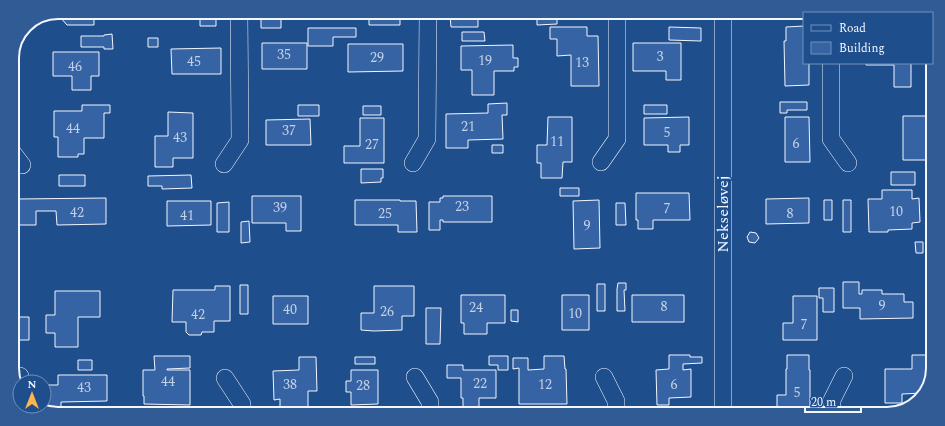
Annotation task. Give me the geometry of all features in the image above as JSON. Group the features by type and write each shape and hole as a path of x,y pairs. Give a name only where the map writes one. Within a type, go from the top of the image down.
{"street":[{"path":"224,164 240,140 239,19"},
{"path":"413,163 427,139 428,19"},
{"path":"601,162 617,139 617,19"},
{"name":"Nekseløvej","path":"723,19 723,407"},
{"path":"831,64 831,139 848,163"},
{"path":"832,407 832,400 844,376"},
{"path":"415,377 430,402 430,407"},
{"path":"604,377 616,401 616,407"},
{"path":"225,378 242,404 242,407"}],"building":[{"path":"62,19 94,19 94,25 67,25"},
{"path":"200,19 216,19 216,26 200,26"},
{"path":"261,19 281,19 281,28 261,28"},
{"path":"369,19 400,19 400,25 369,25"},
{"path":"450,19 478,19 478,27 451,27"},
{"path":"537,19 557,19 557,24 537,25"},
{"path":"803,26 803,64 809,64 809,85 785,86 784,41 786,41 786,27"},
{"path":"550,27 587,27 587,36 598,36 599,86 571,86 571,55 557,56 557,39 550,39"},
{"path":"669,27 701,28 701,41 669,40"},
{"path":"308,28 356,28 356,37 333,37 333,46 308,46"},
{"path":"462,32 484,32 485,41 462,41"},
{"path":"112,34 113,49 104,49 104,47 81,47 81,36 104,36"},
{"path":"148,38 158,38 158,47 148,47"},
{"path":"262,43 307,43 307,69 262,69"},
{"path":"633,43 681,43 681,80 666,80 666,71 633,71"},
{"path":"348,44 403,44 403,71 348,72"},
{"path":"513,45 513,58 518,58 518,67 514,67 514,71 494,71 494,95 472,95 472,70 461,70 461,46"},
{"path":"221,48 221,74 172,74 171,49"},
{"path":"53,52 99,52 99,76 91,76 91,90 72,90 72,76 53,76"},
{"path":"911,64 911,87 894,87 894,65 866,65"},
{"path":"780,102 807,102 807,110 787,110 787,113 780,113"},
{"path":"507,103 507,115 502,115 503,139 468,140 468,148 446,148 446,114 488,113 488,104"},
{"path":"82,105 110,105 110,113 104,113 104,138 84,138 84,154 78,154 78,157 58,157 58,137 54,137 54,111 82,111"},
{"path":"298,105 319,105 319,116 298,116"},
{"path":"644,105 667,105 667,114 644,114"},
{"path":"363,106 381,106 381,115 363,115"},
{"path":"168,112 193,113 193,158 173,158 173,167 155,167 155,136 168,136"},
{"path":"903,116 926,116 926,160 903,160"},
{"path":"548,117 572,117 572,162 563,162 562,178 541,178 541,163 537,163 537,145 547,145"},
{"path":"689,117 689,145 680,145 680,152 668,152 668,145 644,145 644,118"},
{"path":"785,117 809,117 810,162 785,162"},
{"path":"360,118 384,118 384,163 344,163 344,146 360,146"},
{"path":"310,119 311,145 266,145 266,120"},
{"path":"492,145 503,145 503,153 492,153"},
{"path":"361,169 383,169 383,178 381,178 381,182 361,183"},
{"path":"891,172 915,172 915,185 891,185"},
{"path":"59,175 85,175 85,186 59,186"},
{"path":"191,175 192,188 162,189 162,186 148,186 148,176"},
{"path":"560,188 579,188 579,196 560,196"},
{"path":"882,190 912,190 912,199 919,198 920,222 912,223 912,229 888,230 888,232 869,232 868,199 882,199"},
{"path":"636,193 689,193 690,220 653,220 653,229 638,229 638,220 636,220"},
{"path":"252,196 301,196 301,231 286,231 286,223 252,223"},
{"path":"443,196 492,196 492,222 443,222 443,220 440,220 440,230 429,230 429,202 440,202 440,198 443,198"},
{"path":"106,198 106,224 57,225 56,211 36,211 36,225 19,225 19,199"},
{"path":"809,198 809,223 766,224 766,199"},
{"path":"355,200 416,201 417,232 398,232 398,225 355,225"},
{"path":"599,200 600,248 574,249 573,201"},
{"path":"824,200 832,200 832,220 824,220"},
{"path":"843,200 851,200 851,232 843,232"},
{"path":"167,201 211,201 211,225 167,226"},
{"path":"229,202 229,232 217,232 217,203"},
{"path":"616,203 625,203 626,225 616,225"},
{"path":"249,221 250,242 241,243 241,222"},
{"path":"750,232 756,233 759,238 755,243 749,242 747,237"},
{"path":"915,242 923,242 923,253 916,253"},
{"path":"843,282 859,282 859,294 862,294 862,290 882,290 882,294 904,294 904,302 913,302 913,318 860,319 860,308 843,308"},
{"path":"618,283 626,283 626,290 624,290 625,311 617,311"},
{"path":"597,284 605,284 605,311 597,311"},
{"path":"240,285 248,285 248,314 240,314"},
{"path":"215,286 230,286 230,321 214,321 214,332 202,332 201,335 189,335 186,332 186,322 172,322 173,290 215,290"},
{"path":"374,286 414,286 414,316 402,316 402,330 361,330 361,313 374,313"},
{"path":"819,288 834,288 834,312 823,312 823,298 819,298"},
{"path":"55,291 100,291 100,317 78,317 78,347 55,347 55,333 46,333 46,315 55,315"},
{"path":"461,295 505,295 505,323 487,323 487,334 464,334 464,323 461,323"},
{"path":"562,295 589,295 589,330 562,330"},
{"path":"632,295 684,295 684,322 632,322"},
{"path":"273,296 308,296 308,324 273,324"},
{"path":"793,296 817,296 817,340 783,340 783,323 793,323"},
{"path":"426,308 441,308 440,344 426,344"},
{"path":"511,310 518,310 518,322 511,321"},
{"path":"19,317 29,317 29,340 19,340"},
{"path":"669,355 690,355 690,357 702,357 702,363 683,364 683,370 691,369 691,397 669,398 669,405 657,405 656,370 669,369"},
{"path":"787,355 809,355 810,407 777,407 777,395 786,395"},
{"path":"912,355 926,355 925,376 923,383 917,393 902,394 902,403 885,403 885,369 912,369"},
{"path":"154,356 190,356 190,368 167,370 190,370 190,405 144,404 143,370 155,370"},
{"path":"489,356 508,356 508,370 498,370 498,365 489,365"},
{"path":"544,356 564,356 567,404 519,404 519,368 513,369 513,358 528,358 528,370 544,369"},
{"path":"299,357 316,357 317,391 308,391 308,407 280,407 280,399 274,400 273,371 299,370"},
{"path":"355,357 375,357 375,364 355,364"},
{"path":"78,360 92,360 92,370 78,370"},
{"path":"447,365 463,365 463,370 496,370 496,398 479,398 479,407 463,407 463,398 461,398 461,378 447,378"},
{"path":"351,370 378,370 378,404 351,405 351,392 346,392 346,381 351,381"},
{"path":"58,375 107,375 107,401 61,402 61,407 52,406 52,385 58,385"}]}
